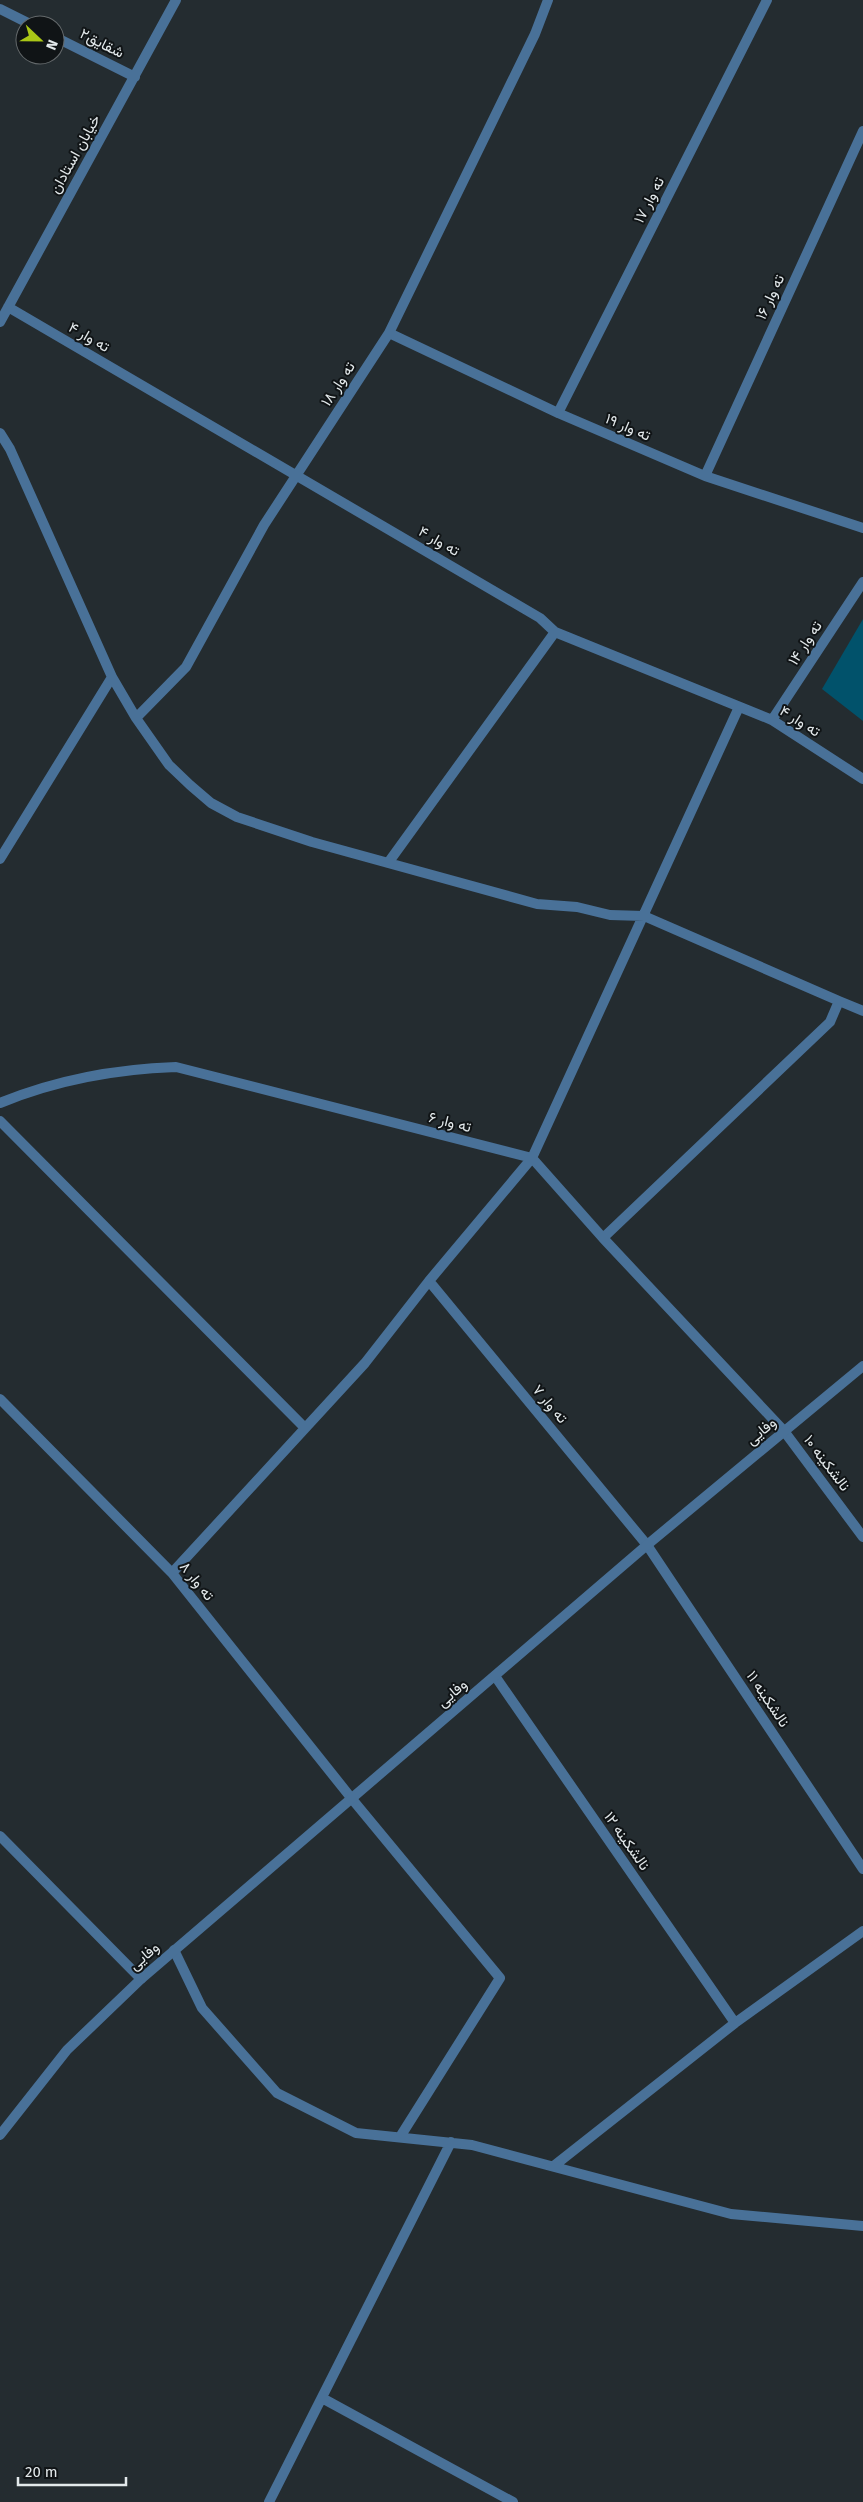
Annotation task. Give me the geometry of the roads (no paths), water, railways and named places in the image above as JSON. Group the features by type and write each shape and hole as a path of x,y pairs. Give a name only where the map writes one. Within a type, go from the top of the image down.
{"street":[{"name":"خیابان استادان","path":"0,322 176,0"},
{"name":"ته وار ۱۸","path":"136,718 186,667 264,525 388,333 535,34 548,0"},
{"name":"ته وار ۱۷","path":"558,413 767,0"},
{"path":"0,9 15,16"},
{"name":"شقایق۲","path":"65,42 134,77"},
{"name":"ته وار ۱۶","path":"705,476 863,131"},
{"name":"ته وار ۴","path":"8,307 540,618 555,632 772,720 863,778"},
{"name":"ته وار ۱۹","path":"388,333 558,413 705,476 863,528"},
{"path":"0,433 10,449 112,678 136,718 169,764 212,803 237,817 312,842 537,904 577,907 610,915 644,916 863,1011"},
{"name":"ته وار ۱۴","path":"772,720 863,582"},
{"path":"388,863 555,632"},
{"path":"0,859 112,678"},
{"path":"172,1573 365,1363 429,1281 532,1158 739,707"},
{"path":"603,1238 830,1022 839,1001"},
{"name":"ته وار ۶","path":"0,1103 27,1092 90,1076 132,1068 176,1067 532,1158"},
{"path":"0,1121 305,1428"},
{"path":"532,1158 603,1238 784,1431"},
{"name":"ته وار ۷","path":"429,1281 647,1545"},
{"name":"وفایی","path":"0,2135 66,2050 141,1979 647,1545 863,1366"},
{"name":"ته وار ۸","path":"1,1401 172,1573 352,1799 500,1978 400,2137"},
{"name":"نالشکینه ۱۰","path":"784,1431 863,1537"},
{"name":"نالشکینه ۱۱","path":"647,1545 863,1869"},
{"name":"نالشکینه ۱۲","path":"495,1676 735,2023"},
{"path":"0,1836 141,1979"},
{"path":"555,2165 735,2023 863,1932"},
{"path":"174,1950 202,2008 277,2093 356,2133 472,2144 732,2214 863,2226"},
{"path":"269,2502 451,2142"},
{"path":"322,2398 513,2502"}]}
